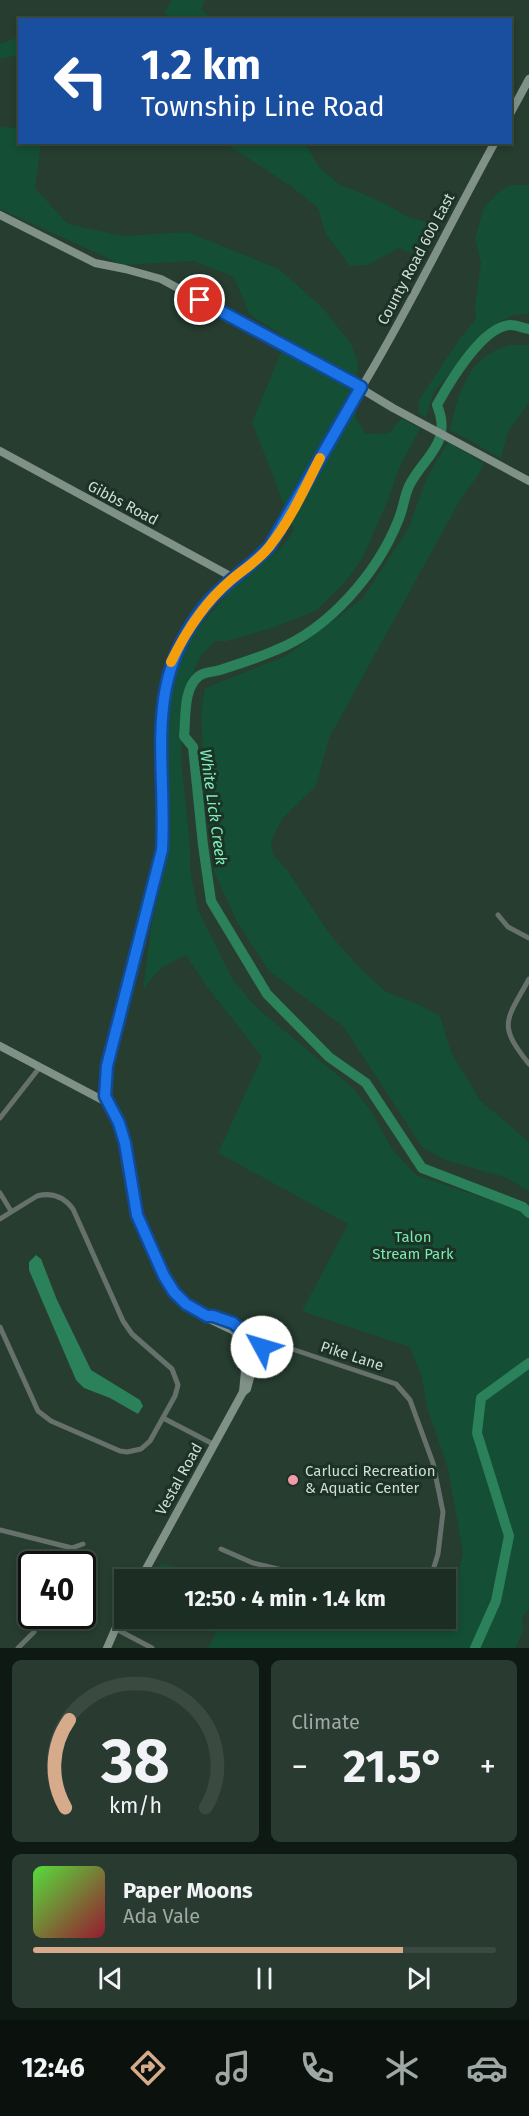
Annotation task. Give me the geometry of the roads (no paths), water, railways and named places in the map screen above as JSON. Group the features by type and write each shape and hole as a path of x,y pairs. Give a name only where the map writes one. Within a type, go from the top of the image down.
{"street":[{"path":"512,110 529,79"},
{"name":"County Road 600 East","path":"361,387 494,144"},
{"path":"0,215 95,264 161,279 529,481"},
{"path":"280,1345 268,1351 260,1359 249,1363 243,1359 242,1347 234,1331 220,1326 186,1304 174,1292 137,1215 125,1143 104,1089 107,1066 162,850 164,823 161,723 165,683 180,643 192,622 210,600 270,546 361,387"},
{"name":"Gibbs Road","path":"0,451 234,578"},
{"path":"498,915 508,927 529,938"},
{"path":"529,979 510,1015 508,1026 512,1041 529,1064"},
{"path":"0,1046 108,1103"},
{"path":"0,1118 40,1067"},
{"path":"0,1193 11,1211"},
{"path":"0,1219 42,1194 61,1198 73,1209 123,1321 132,1334 169,1365 176,1374 177,1392 147,1444 134,1451 120,1451 48,1419 35,1406 0,1328"},
{"path":"207,1316 233,1323 262,1347 260,1359"},
{"path":"242,1347 254,1341"},
{"name":"Pike Lane","path":"254,1341 273,1341 396,1384 410,1400 433,1463 443,1512 438,1554 433,1569"},
{"name":"Vestal Road","path":"243,1359 245,1371 243,1392"},
{"name":"Vestal Road","path":"146,1569 213,1444 243,1392 247,1389 252,1370 260,1359"},
{"path":"163,1418 213,1444"},
{"path":"0,1530 72,1548 83,1544"},
{"path":"221,1549 253,1563 278,1569"},
{"path":"18,1648 35,1629"},
{"path":"106,1648 116,1629 152,1648"}],"waterway":[{"name":"White Lick Creek","path":"529,329 511,325 489,334 458,370 437,405 441,418 441,430 435,449 409,486 400,517 378,560 349,597 332,614 296,641 255,658 199,676 190,688 185,712 184,736 193,747 211,901 267,994 329,1057 366,1083 422,1168 523,1207 529,1213"},
{"name":"White Lick Creek","path":"475,1648 496,1601 509,1536 477,1433 481,1398 529,1363"}],"place":[{"name":"Carlucci Recreation & Aquatic Center","path":"293,1480"}],"park label":[{"name":"Talon Stream Park","path":"413,1246"}]}
